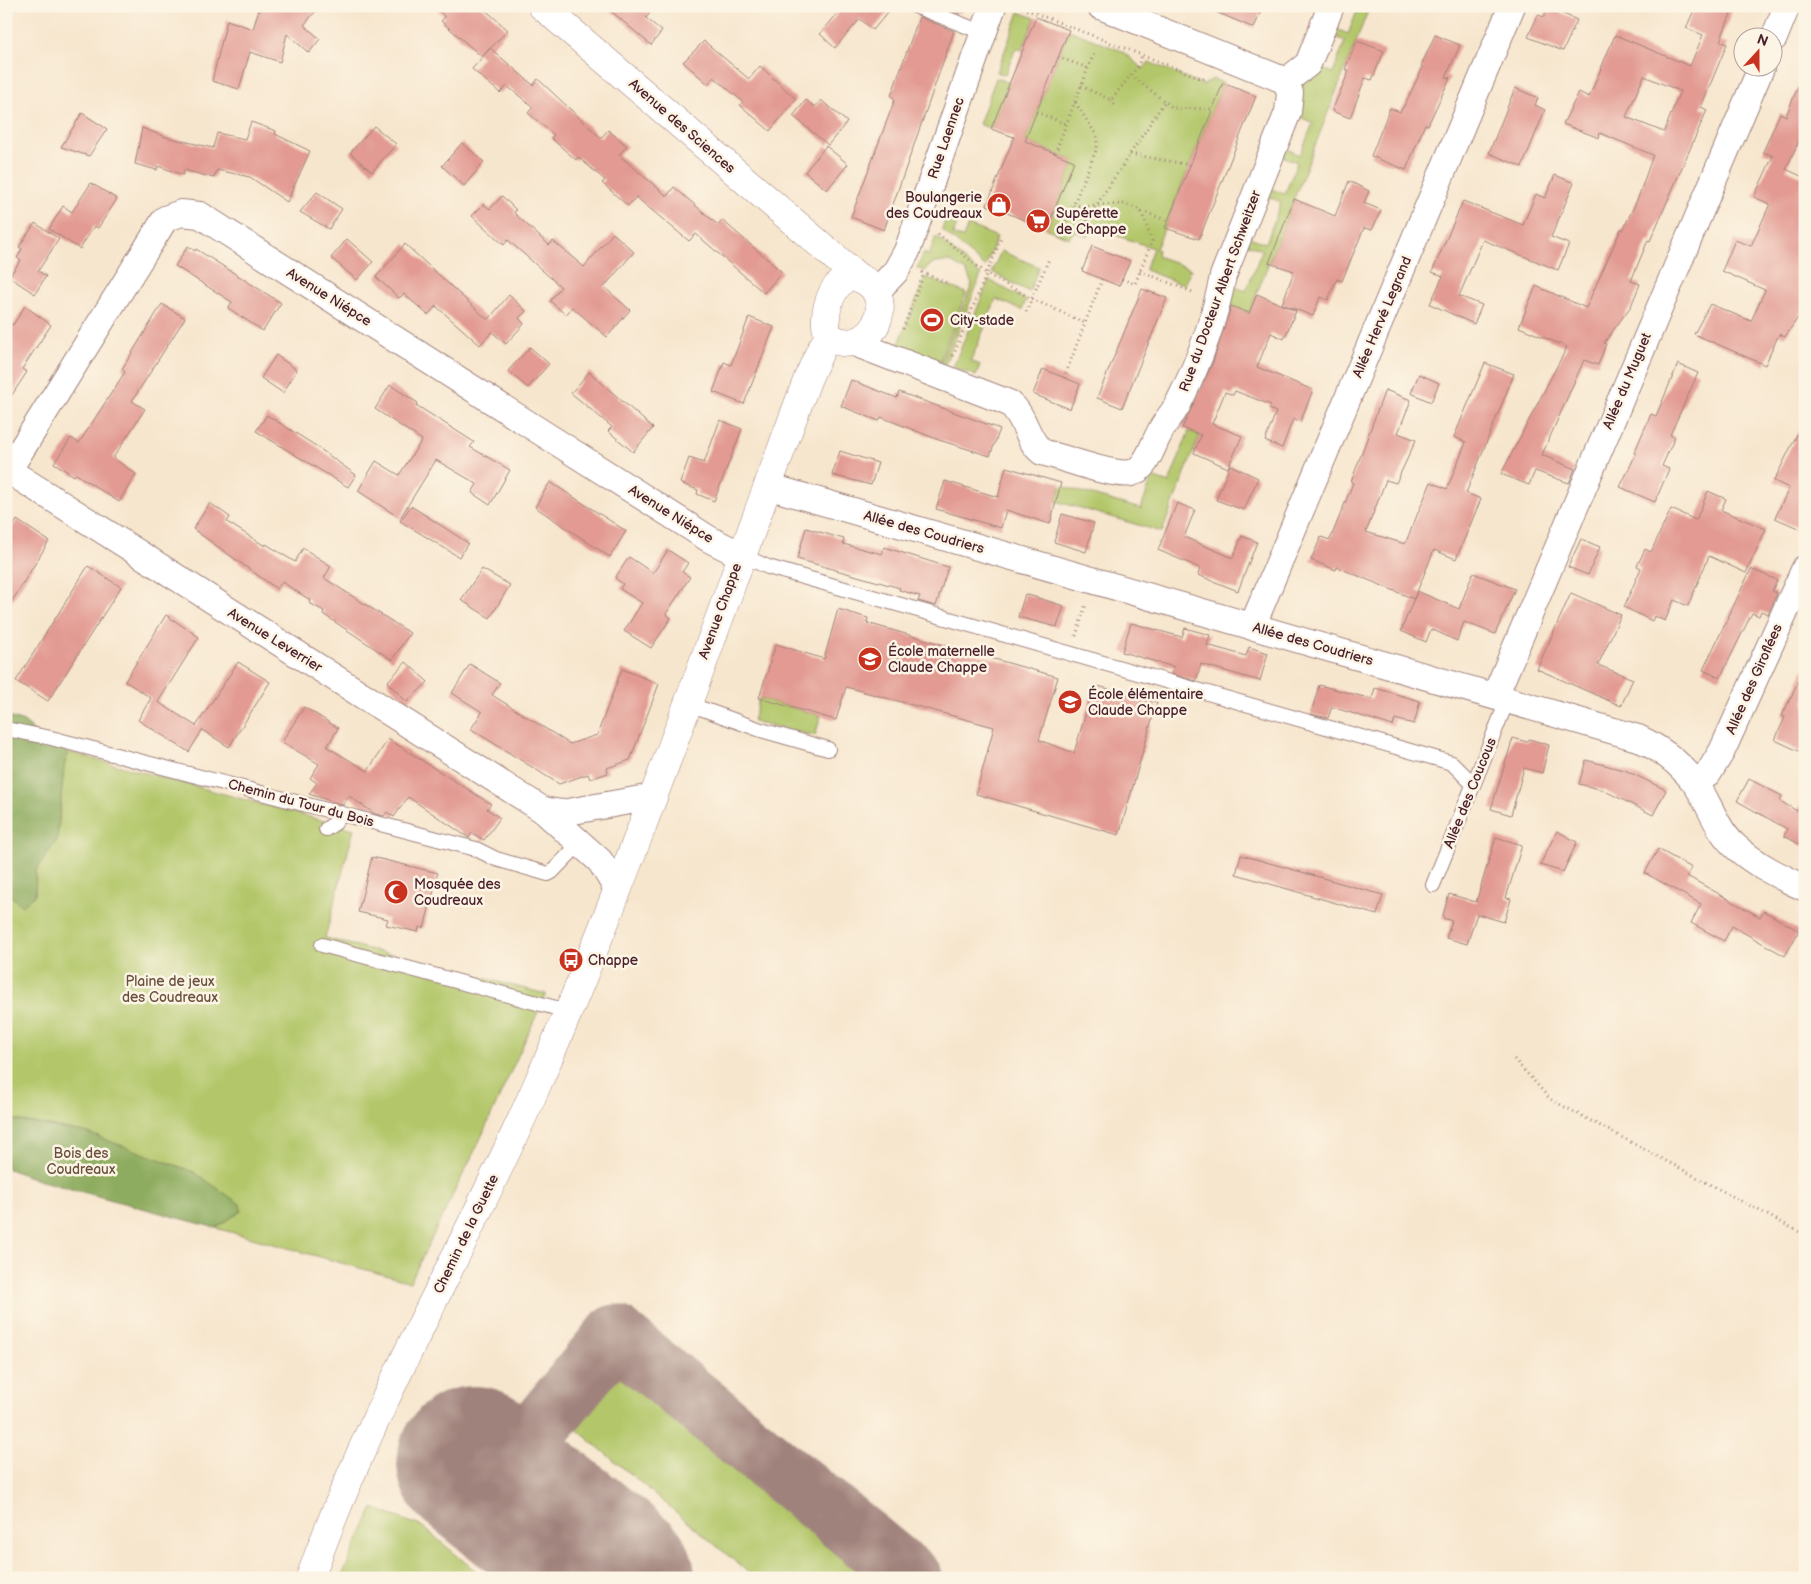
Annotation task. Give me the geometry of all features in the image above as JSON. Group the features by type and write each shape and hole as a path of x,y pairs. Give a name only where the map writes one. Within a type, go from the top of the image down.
{"street":[{"name":"Avenue des Sciences","path":"542,6 822,244 857,285 880,307 870,335 865,340 842,340"},
{"name":"Rue Laennec","path":"857,285 896,271 907,251 994,6"},
{"path":"1100,6 1286,81 1308,64 1330,6"},
{"name":"Allée Hervé Legrand","path":"1252,627 1512,6"},
{"path":"1778,28 1787,6"},
{"name":"Allée du Muguet","path":"1501,698 1757,78"},
{"name":"Rue du Docteur Albert Schweitzer","path":"842,340 943,380 990,390 1012,406 1036,447 1042,452 1122,473 1132,473 1142,465 1166,420 1179,403 1219,301 1223,276 1288,112 1290,93 1286,81"},
{"name":"Avenue Niépce","path":"7,470 165,219 181,213 200,216 709,539 741,555"},
{"path":"842,340 825,317 857,285"},
{"name":"Avenue Chappe","path":"617,888 808,378 821,349 842,340"},
{"name":"Avenue Leverrier","path":"7,470 543,810 600,861 617,888"},
{"name":"Allée des Coudriers","path":"767,486 1638,738 1658,747 1695,782 1714,819 1735,846 1771,872 1805,888"},
{"name":"Allée des Giroflées","path":"1695,782 1708,774 1722,751 1805,568"},
{"name":"Avenue Leverrier","path":"543,810 562,813 652,797"},
{"path":"581,842 583,826 596,806"},
{"name":"Chemin de la Guette","path":"310,1578 343,1493 374,1421 473,1222 537,1085 617,888"}],"lane":[{"path":"915,6 984,33"},
{"path":"741,555 768,567 1452,763 1473,784"},
{"name":"Allée des Coucous","path":"1433,885 1473,784 1501,698"},
{"path":"686,703 761,730 828,749"},
{"name":"Chemin du Tour du Bois","path":"6,729 51,738 476,849 496,859 548,874 581,842"},
{"path":"326,829 335,823 340,813"},
{"path":"322,945 567,1011"}],"path":[{"path":"1017,6 1202,79 1212,73"},
{"path":"1054,152 1094,53"},
{"path":"1111,100 1138,66 1142,55"},
{"path":"1058,57 1088,68"},
{"path":"1131,75 1173,108 1212,110"},
{"path":"1081,86 1111,100 1116,106"},
{"path":"1078,232 1165,101"},
{"path":"1062,235 1097,148 1098,141 1097,136 1075,102"},
{"path":"1036,112 1066,124"},
{"path":"1130,154 1190,165"},
{"path":"1073,206 1125,204 1168,221"},
{"path":"1122,279 1135,284 1152,241 1140,210"},
{"path":"930,228 986,274 1050,308 1085,323"},
{"path":"943,380 1001,239"},
{"path":"1026,312 1049,259"},
{"path":"914,269 947,283 946,286"},
{"path":"1140,271 1196,293"},
{"path":"900,338 924,274"},
{"path":"1064,378 1102,279"},
{"path":"1050,308 1053,302"},
{"path":"1070,654 1089,595"},
{"path":"1514,1059 1550,1098 1805,1235"}],"green space":[{"path":"1359,6 1370,6 1249,313 1231,306 1230,285 1246,291 1262,250 1247,244 1249,237 1266,243 1281,202 1266,196 1269,188 1285,194 1297,162 1282,156 1285,148 1300,155 1313,123 1298,116 1299,88 1317,67 1333,73 1345,41 1330,35 1332,27 1348,34"},
{"path":"1019,12 1035,18 1022,50 1016,48 1005,75 997,72"},
{"path":"1069,30 1122,51 1143,69 1149,62 1203,85 1213,79 1223,83 1156,249 1158,250 1157,256 1191,269 1184,285 1145,270 1153,248 1093,227 1088,237 1074,231 1069,238 1047,229 1074,161 1025,141"},
{"path":"996,78 1010,83 991,129 979,124"},
{"path":"946,217 958,221 953,235 963,238 968,225 997,237 985,267 942,230"},
{"path":"936,236 981,275 942,371 940,365 972,284 966,271 949,261 932,264 924,271 917,268 924,253 929,255"},
{"path":"1001,251 1039,267 1029,292 992,272"},
{"name":"City-stade","path":"925,277 966,293 939,363 898,346"},
{"path":"989,280 1026,300 1022,310 996,299 971,361 980,365 976,376 953,367"},
{"path":"1189,431 1200,435 1162,532 1056,501 1061,486 1141,509 1152,477 1169,483"},
{"path":"759,698 821,716 815,736 753,721"},
{"path":"6,716 24,722 44,740 68,752 64,767 57,840 36,870 35,895 22,906 10,895 6,883"},
{"name":"Plaine de jeux des Coudreaux","path":"68,752 354,829 325,938 546,994 479,1142 410,1282 216,1228 241,1211 240,1205 85,1132 15,1120 6,1115 6,883 10,895 35,895 36,870 57,840 64,767"},
{"name":"Bois des Coudreaux","path":"6,1115 15,1120 85,1132 194,1172 240,1204 241,1211 216,1228 38,1180 6,1168"},
{"path":"615,1359 879,1578 755,1578 563,1418"},
{"path":"373,1508 423,1527 484,1578 341,1578"}],"building":[{"path":"260,6 320,6 304,25 320,39 309,53 287,34 280,62 250,52 239,89 212,81 227,20 253,29"},
{"path":"434,6 481,6 508,30 482,57 441,21 445,17"},
{"path":"605,6 656,6 646,18 662,31 651,45"},
{"path":"844,6 893,6 873,30 860,19 835,48 820,34"},
{"path":"940,6 963,6 960,14"},
{"path":"1202,6 1263,6 1254,28"},
{"path":"1696,6 1734,6 1720,41 1727,44 1701,107 1707,110 1631,281 1640,284 1631,306 1604,343 1606,344 1598,365 1584,360 1542,455 1575,469 1569,483 1535,471 1529,485 1501,474 1567,347 1519,327 1536,286 1586,308 1621,229 1623,230 1638,198 1653,155 1600,133 1599,138 1563,124 1579,92 1589,97 1615,35 1690,66 1703,35 1686,28","holes":["1644,76 1680,91 1664,132 1626,117"]},
{"path":"1548,7 1577,20 1563,51 1528,37 1538,15 1544,17"},
{"path":"919,17 954,31 884,230 851,217 895,99 891,96"},
{"path":"1036,17 1069,30 1025,141 1074,161 1047,229 987,205 1014,137 991,129"},
{"path":"1435,35 1460,45 1446,77 1450,78 1428,125 1425,124 1406,170 1371,156 1390,108 1400,112 1405,104 1423,67 1421,66"},
{"path":"704,41 749,79 760,66 796,99 770,131 740,105 743,102 714,77 708,84 683,62"},
{"path":"1357,41 1384,51 1372,80 1365,78 1350,118 1332,111 1349,71 1345,69"},
{"path":"490,48 533,85 538,79 601,138 608,130 627,146 619,155 667,196 674,187 718,225 722,220 782,272 764,293 696,234 689,241 636,197 628,206 602,183 605,180 578,157 576,160 551,138 554,135 528,113 533,107 507,86 500,93 472,69"},
{"path":"1804,72 1805,128 1786,169 1805,178 1805,307 1785,337 1779,334 1765,365 1694,334 1710,304 1751,321 1765,290 1722,271 1735,240 1751,246 1770,204 1754,197 1773,156 1763,152 1780,113 1786,116"},
{"path":"1223,83 1256,96 1199,239 1165,228"},
{"path":"1515,88 1538,98 1535,105 1545,110 1522,167 1489,153"},
{"path":"806,100 815,107 821,100 847,122 828,145 793,116"},
{"path":"82,113 107,129 89,156 61,147"},
{"path":"251,122 276,131 275,134 310,151 287,202 250,177 217,170 214,178 184,170 183,175 158,166 157,170 135,164 142,128 166,137 213,148 217,133 245,139"},
{"path":"374,126 396,144 372,172 350,153"},
{"path":"462,143 484,162 464,186 442,166"},
{"path":"826,146 848,164 827,190 805,172"},
{"path":"1555,175 1574,183 1551,237 1569,244 1558,270 1483,240 1459,296 1482,305 1474,324 1430,304 1443,276 1432,272 1463,201 1523,225 1536,194 1545,198"},
{"path":"1349,181 1369,191 1364,203 1381,210 1372,230 1364,228 1342,281 1337,279 1328,300 1320,297 1313,316 1282,304 1294,271 1269,263 1294,199 1335,216"},
{"path":"91,183 117,199 98,228 94,226 80,249 49,229 63,206 72,212"},
{"path":"317,192 342,209 329,229 300,212"},
{"path":"502,196 516,210 514,213 549,245 553,241 584,267 613,233 634,252 604,287 630,310 607,337 572,307 566,315 550,301 561,287 508,240 504,245 472,216 484,204 490,209"},
{"path":"35,223 59,239 38,271 46,276 35,294 9,277 21,260 17,258 22,249 19,247"},
{"path":"347,239 373,262 357,280 331,258"},
{"path":"405,244 488,320 509,295 526,311 519,318 524,324 506,344 492,332 480,345 436,306 428,315 404,294 399,298 376,277"},
{"path":"188,246 195,251 196,249 281,303 263,331 228,308 232,302 175,266"},
{"path":"1092,246 1130,261 1119,286 1082,271"},
{"path":"1142,289 1167,298 1122,408 1097,398"},
{"path":"1257,294 1296,311 1284,339 1271,333 1257,367 1313,390 1300,422 1293,419 1282,448 1265,441 1276,412 1269,409 1271,405 1235,391 1233,395 1225,392 1212,424 1242,436 1228,468 1194,453 1201,435 1182,428 1213,362 1231,306 1249,313"},
{"path":"162,304 185,318 132,401 145,409 113,458 136,474 119,502 76,474 74,476 54,463 71,438 79,443 125,372 122,369"},
{"path":"25,306 51,325 22,369 27,372 6,404 6,320 13,325"},
{"path":"749,317 774,327 744,404 713,392 724,362 731,365"},
{"path":"530,347 549,364 528,388 508,371"},
{"path":"276,355 297,370 283,393 261,378"},
{"path":"1485,363 1514,374 1466,493 1481,499 1456,559 1434,550 1414,599 1337,567 1336,570 1311,560 1321,537 1330,540 1353,483 1351,482 1385,390 1411,400 1398,433 1416,440 1396,483 1386,480 1366,532 1405,544 1431,482 1447,489 1466,442 1454,437"},
{"path":"1678,364 1698,373 1670,435 1675,437 1662,466 1669,469 1655,502 1620,487 1636,454 1634,453 1651,414 1656,416"},
{"path":"1043,369 1080,384 1070,409 1033,394"},
{"path":"589,372 653,428 633,452 608,431 612,427 571,393"},
{"path":"1419,374 1439,383 1431,402 1411,393"},
{"path":"851,380 897,398 899,392 1000,429 990,456 939,440 881,417 879,421 841,406"},
{"path":"390,385 418,403 416,405 474,442 470,447 510,470 490,505 472,493 477,484 436,460 400,518 358,491 376,461 399,475 422,440 375,409"},
{"path":"267,415 316,446 356,475 348,487 256,431"},
{"path":"1805,418 1805,531 1775,518 1789,488 1774,481"},
{"path":"720,420 742,429 714,501 697,494 698,490 680,483 689,458 704,463"},
{"path":"840,451 878,463 871,485 832,475"},
{"path":"1230,465 1258,478 1244,510 1216,500"},
{"path":"1006,467 1061,483 1050,524 1006,510 1001,528 936,509 945,481 998,497"},
{"path":"550,482 626,531 610,557 535,507"},
{"path":"1708,491 1726,499 1721,510 1766,529 1746,573 1709,556 1688,606 1674,600 1665,621 1654,616 1652,621 1624,607 1641,568 1637,566 1645,549 1651,552 1671,509 1696,520"},
{"path":"210,503 230,517 227,522 295,562 303,548 331,566 324,578 410,633 392,660 323,614 324,611 309,603 310,600 282,582 277,589 193,529"},
{"path":"1177,503 1195,510 1184,537 1233,558 1242,536 1257,542 1238,591 1198,575 1200,568 1158,550"},
{"path":"411,506 468,543 459,557 400,521"},
{"path":"1062,514 1094,523 1086,552 1054,542"},
{"path":"17,520 49,541 6,611 6,537"},
{"path":"806,528 844,539 843,544 882,554 884,547 948,567 936,606 918,601 920,596 899,590 900,588 797,559"},
{"path":"1581,539 1600,547 1588,575 1568,567"},
{"path":"668,550 688,563 682,572 690,577 666,614 671,618 651,648 624,631 642,603 620,589 623,584 615,578 629,557 653,573"},
{"path":"88,566 121,587 48,701 16,681"},
{"path":"482,569 510,585 490,618 461,600"},
{"path":"1751,569 1777,580 1772,591 1777,593 1768,614 1761,611 1759,616 1752,613 1720,678 1703,670"},
{"path":"1473,573 1515,589 1495,634 1464,622 1457,641 1431,629 1426,642 1401,631 1417,591 1459,609"},
{"path":"1571,593 1621,615 1598,665 1633,679 1621,706 1537,669"},
{"path":"1025,594 1064,606 1057,627 1018,617"},
{"path":"838,609 868,618 867,623 1058,677 1039,740 1074,753 1094,685 1157,702 1119,835 976,794 994,727 846,687 836,720 759,698 776,644 824,659"},
{"path":"166,615 199,637 158,702 196,726 238,662 270,682 229,747 202,730 189,752 138,720 151,698 125,681"},
{"path":"1131,623 1182,637 1185,628 1210,635 1207,645 1246,656 1249,647 1268,653 1260,681 1201,664 1196,681 1171,674 1174,667 1122,652"},
{"path":"406,662 428,682 407,702 387,682"},
{"path":"470,664 500,683 492,695 570,744 597,735 622,669 659,684 630,760 607,768 608,773 590,779 588,774 559,784 471,729 482,712 452,693"},
{"path":"1805,667 1805,754 1775,740 1785,717 1782,716"},
{"path":"1319,685 1372,699 1375,688 1420,701 1414,724 1395,719 1393,726 1332,707 1328,718 1311,714"},
{"path":"304,707 338,728 327,747 368,771 388,739 491,804 487,809 500,818 484,840 472,833 469,838 408,797 394,817 387,812 384,816 375,814 349,796 343,805 309,794 317,783 310,778 319,764 282,742"},
{"path":"1513,738 1527,742 1529,739 1549,745 1542,773 1524,768 1511,815 1491,809"},
{"path":"1586,760 1627,771 1666,790 1653,815 1603,790 1579,784"},
{"path":"1749,779 1782,796 1780,801 1797,811 1805,797 1805,847 1784,836 1787,829 1737,801"},
{"path":"1557,831 1577,842 1563,872 1540,865"},
{"path":"1496,837 1522,845 1506,898 1511,899 1504,922 1477,914 1467,944 1446,938 1452,921 1443,918 1449,894 1476,902"},
{"path":"1658,849 1692,868 1687,876 1760,917 1764,911 1799,931 1785,956 1732,926 1724,941 1691,923 1701,904 1645,873"},
{"path":"1241,855 1383,895 1377,915 1236,874"},
{"name":"Mosquée des Coudreaux","path":"372,857 438,873 432,889 434,890 424,928 419,927 418,932 386,925 388,919 358,912"}],"taxiway":[{"path":"497,1480 615,1335 912,1578"}],"runway":[{"path":"474,1463 618,1578"}],"place":[{"name":"Boulangerie des Coudreaux","path":"999,205"},
{"name":"Supérette de Chappe","path":"1038,221"},
{"name":"City-stade","path":"932,320"},
{"name":"École maternelle Claude Chappe","path":"870,659"},
{"name":"École élémentaire Claude Chappe","path":"1070,702"},
{"name":"Mosquée des Coudreaux","path":"396,892"},
{"name":"Chappe","path":"571,960"}]}
